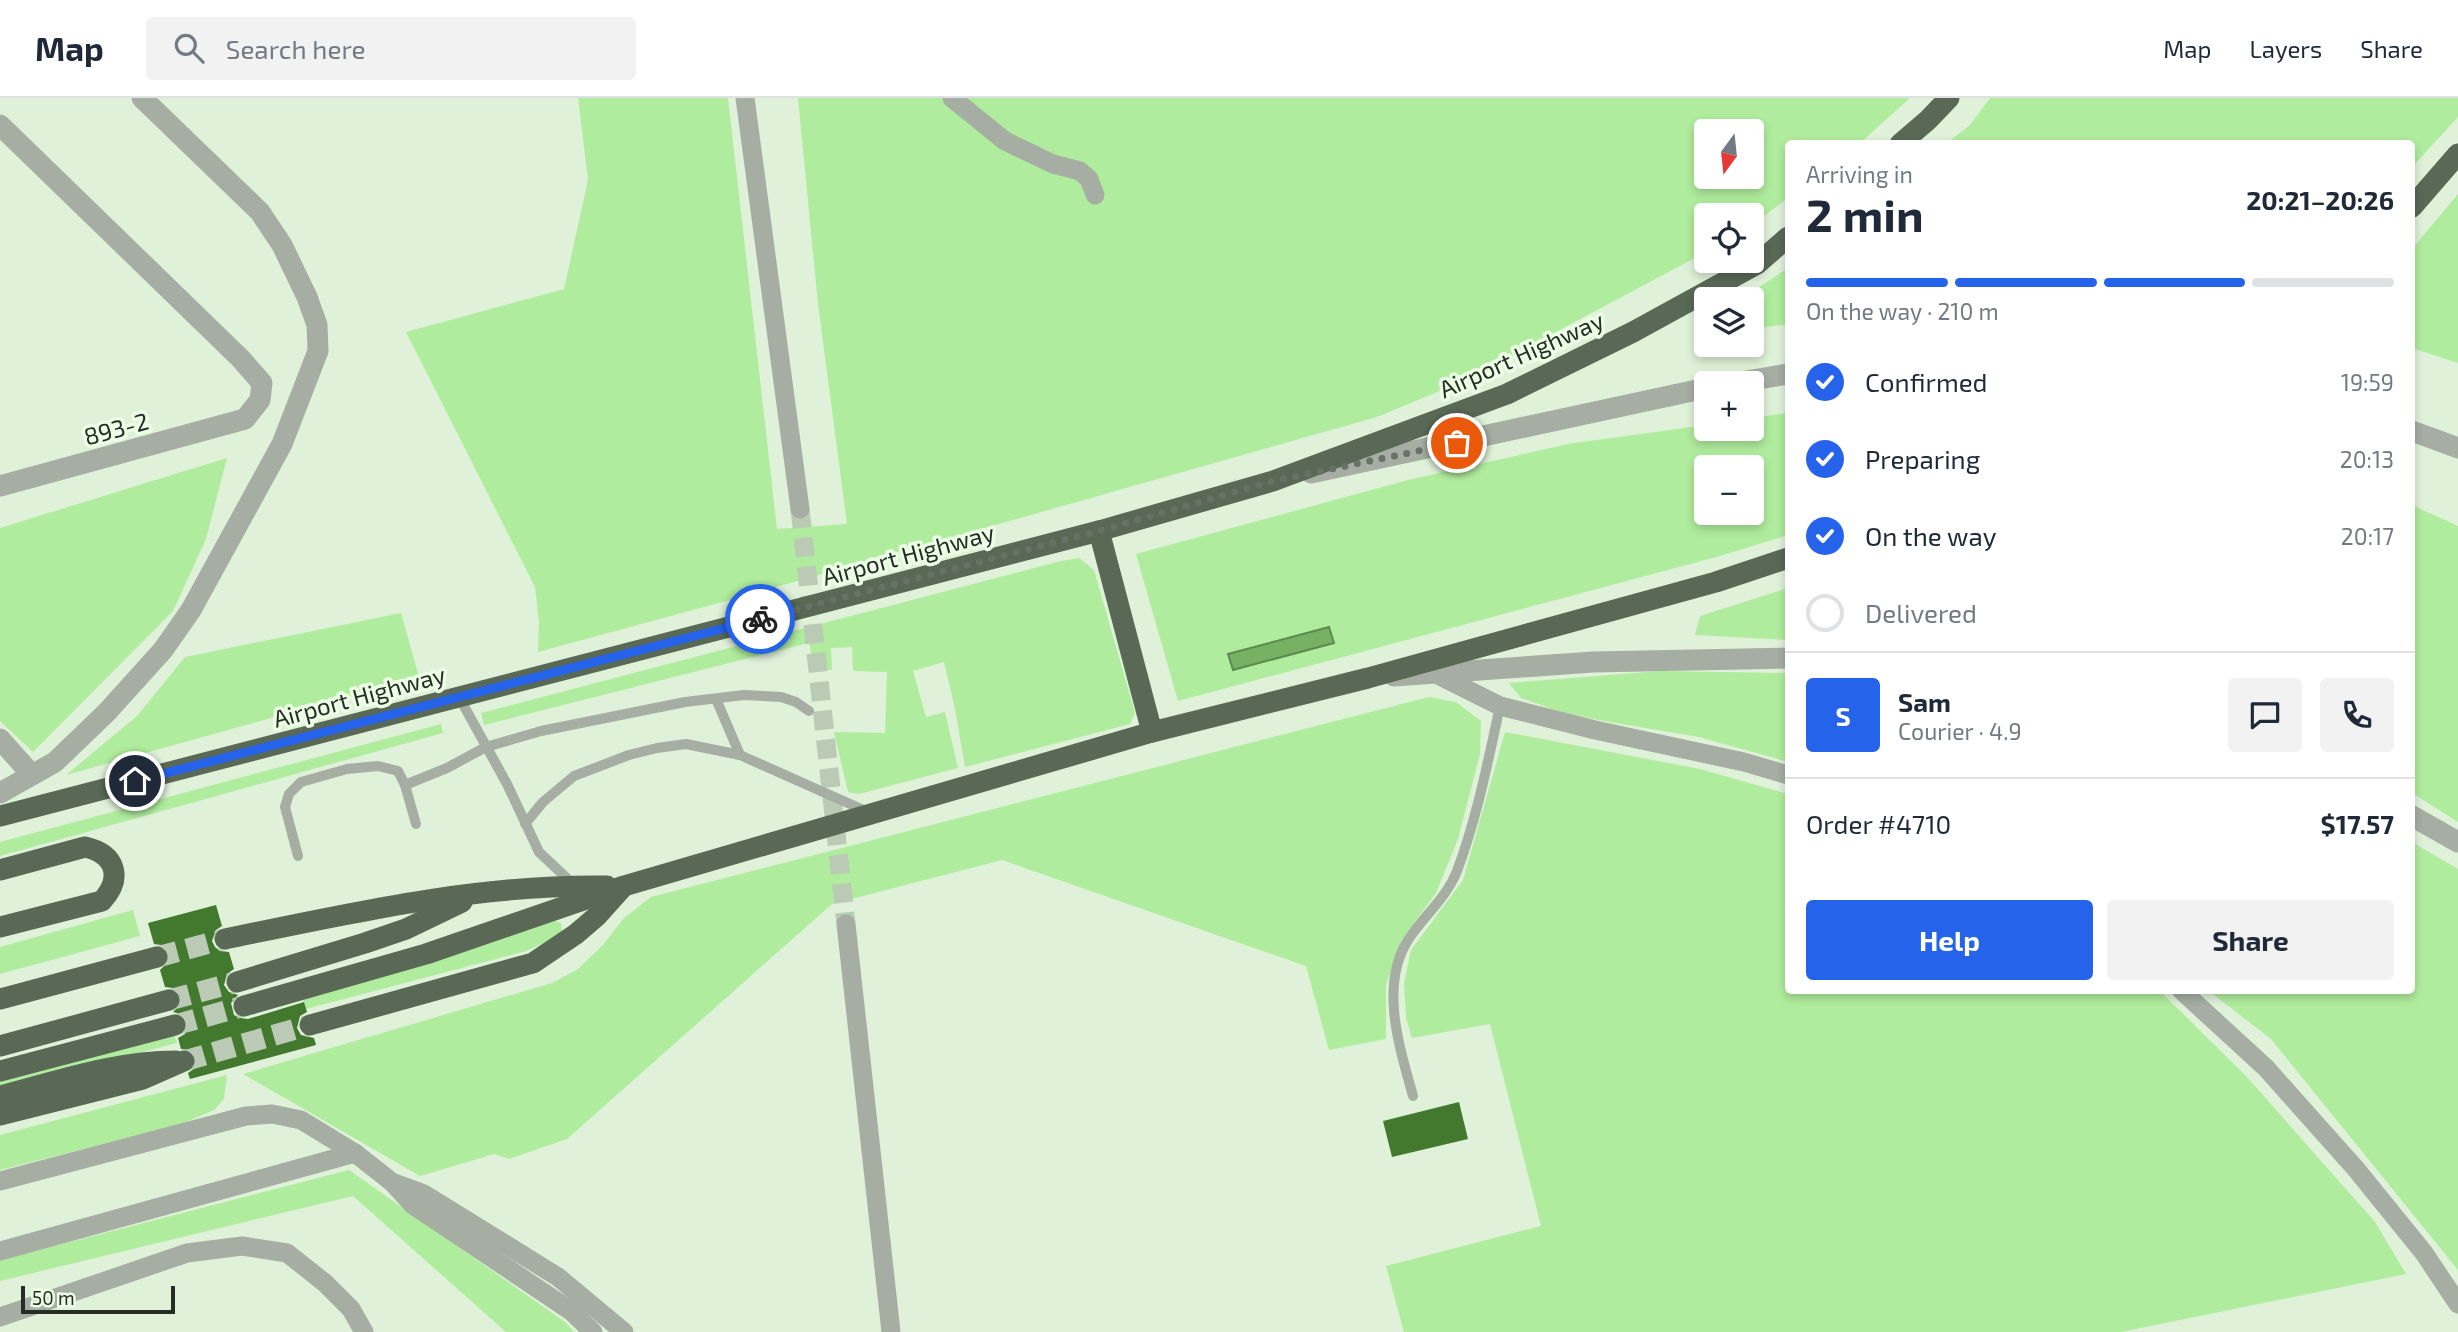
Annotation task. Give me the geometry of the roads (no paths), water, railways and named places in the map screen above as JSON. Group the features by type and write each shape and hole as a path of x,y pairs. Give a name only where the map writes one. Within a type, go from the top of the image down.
{"highway":[{"path":"1905,140 1949,98"},
{"path":"2415,204 2458,154"},
{"name":"Airport Highway","path":"0,816 1099,531 1273,481 1507,394 1633,332 1757,264 1785,240"},
{"path":"1099,531 1152,732"},
{"path":"244,1006 426,954 624,886 1152,732 1368,678 1716,582 1785,559"},
{"path":"0,870 85,847 97,850 107,857 115,880 111,892 102,901 0,927"},
{"path":"225,939 381,907 482,893 574,885 624,886"},
{"path":"310,1025 533,963 576,934 597,916 624,886"},
{"path":"237,982 406,929 482,893"},
{"path":"0,999 157,957"},
{"path":"0,1046 169,1000"},
{"path":"0,1072 175,1025"},
{"path":"0,1096 107,1068 141,1062 184,1060 143,1079 0,1115"}],"street":[{"path":"0,793 55,762 107,712 163,650 191,610 282,444 318,351 317,325 307,297 282,245 260,212 142,98"},
{"path":"745,98 800,509"},
{"path":"952,98 1005,141 1053,164 1080,171 1089,179 1095,195"},
{"name":"893-2","path":"0,125 241,359 262,383 260,400 245,419 0,486"},
{"path":"1764,377 1785,374"},
{"path":"1273,481 1694,391"},
{"path":"2415,432 2458,448"},
{"path":"1368,678 1593,662 1785,658"},
{"path":"1434,673 1500,706 1595,730 1744,762 1785,774"},
{"path":"0,739 33,775"},
{"path":"2415,818 2458,842"},
{"path":"846,924 891,1332"},
{"path":"2185,994 2266,1068 2347,1159 2424,1253 2458,1304"},
{"path":"0,1181 223,1121 272,1114 301,1120 355,1153 393,1183 413,1205 571,1311 593,1332"},
{"path":"0,1251 355,1153"},
{"path":"393,1183 424,1194 558,1277 624,1332"},
{"path":"0,1317 187,1253 242,1246 287,1253 325,1283 351,1309 364,1332"}],"lane":[{"path":"405,785 447,768 486,747 541,731 685,702 744,695 781,697 796,702 809,711"},
{"path":"459,697 539,852 574,885"},
{"path":"716,699 740,755"},
{"path":"1413,1096 1398,1041 1394,994 1397,972 1407,942 1457,873 1482,786 1500,706"},
{"path":"525,824 543,802 574,776 629,755 686,744 740,755 871,814"},
{"path":"298,856 285,807 289,794 301,782 347,769 378,766 398,771 405,785 416,824"}],"tunnel":[{"path":"800,509 846,924"},
{"path":"157,957 225,939"},
{"path":"169,1000 237,982"},
{"path":"175,1025 244,1006"},
{"path":"184,1061 310,1025"}]}
